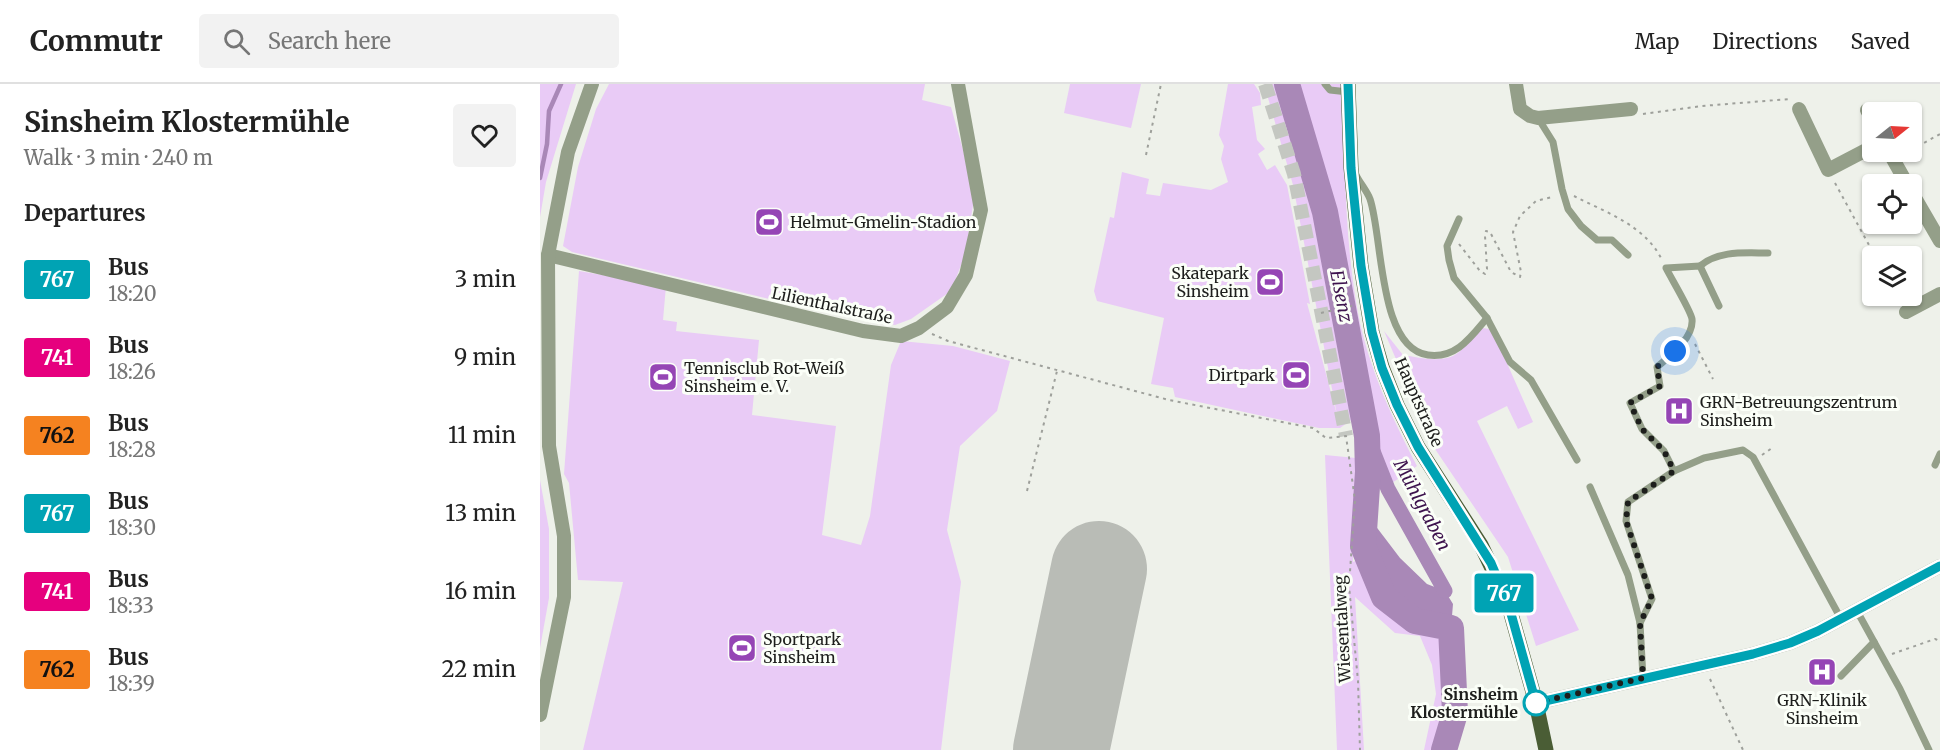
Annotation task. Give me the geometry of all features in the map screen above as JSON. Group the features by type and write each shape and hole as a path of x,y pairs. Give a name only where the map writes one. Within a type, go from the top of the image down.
{"main road":[{"name":"Hauptstraße","path":"1348,88 1351,168 1364,285 1372,332 1382,368 1418,447 1491,563 1508,603 1536,703 1546,750"}],"street":[{"path":"540,715 564,597 564,537 549,446 548,255 568,152 592,84"},
{"name":"Lilienthalstraße","path":"548,255 863,331 901,336 920,328 947,307 966,275 981,210 957,84"},
{"path":"1516,84 1520,109 1538,118 1631,109"},
{"path":"1799,109 1828,170 1862,152"},
{"path":"1922,210 1940,241"},
{"path":"1906,312 1940,294"},
{"path":"1536,703 1753,654 1790,643 1857,611 1940,566"}],"lane":[{"name":"Hauptstraße","path":"1324,84 1330,90 1348,88"},
{"path":"1538,118 1553,142 1568,209 1581,226 1598,240 1612,240 1629,255"},
{"path":"1351,168 1370,199 1392,320 1404,341 1416,354 1435,356 1462,347 1487,318"},
{"path":"1459,219 1447,246 1454,278 1487,318 1510,362 1531,380 1577,460"},
{"path":"1674,471 1664,451 1642,429 1630,403 1660,386 1657,367 1675,351 1689,333 1692,318 1666,268 1700,266 1708,259 1726,253 1768,253"},
{"path":"1700,266 1719,306"},
{"path":"1640,623 1652,599 1626,521 1628,502 1674,471 1704,458 1743,450 1753,457 1841,619"},
{"path":"1935,465 1940,454"},
{"path":"1590,487 1628,575 1640,623 1643,678"},
{"path":"1857,611 1884,657 1929,750"},
{"path":"1841,676 1875,642"}],"path":[{"path":"1146,155 1161,84"},
{"path":"1631,109 1633,116 1702,106 1792,99 1799,109"},
{"path":"1922,144 1940,134"},
{"path":"1828,170 1870,246"},
{"path":"1451,234 1480,271 1485,274 1487,269 1485,236 1486,231 1490,232 1511,272 1520,277 1513,232 1520,216 1536,201 1557,195 1562,189 1632,225 1658,251 1666,268"},
{"path":"1321,313 1359,305"},
{"path":"920,328 948,342 1057,370 1027,491"},
{"path":"1689,333 1713,379"},
{"name":"Wiesentalweg","path":"1057,370 1169,400 1313,428 1326,438 1346,436 1355,501 1349,586 1358,681 1360,750"},
{"path":"1762,455 1772,448"},
{"path":"1884,657 1935,639 1940,641"},
{"path":"1705,665 1743,750"}],"shaded area":[{"path":"540,84 576,84 546,182 540,217"},
{"name":"Helmut-Gmelin-Stadion","path":"609,84 925,84 922,100 951,107 974,199 965,255 951,291 911,319 895,325 803,307 572,252 563,246 578,167 596,109"},
{"path":"1070,84 1141,84 1131,128 1064,113"},
{"path":"1228,84 1254,84 1260,93 1261,105 1252,107 1257,140 1265,149 1258,154 1267,170 1275,165 1287,185 1310,304 1307,303 1337,415 1293,185 1264,84 1343,84 1348,227 1358,313 1368,353 1382,391 1417,466 1389,485 1365,410 1340,428 1319,428 1175,397 1173,388 1151,384 1164,318 1097,301 1094,291 1110,217 1114,218 1122,172 1149,179 1146,194 1160,196 1163,183 1211,190 1228,182 1221,159 1224,146 1219,135"},
{"path":"579,271 666,286 663,320 677,322 676,331 759,340 752,415 836,426 822,535 861,545 870,516 891,365 901,341 953,346 1010,361 997,411 960,446 947,530 961,582 941,750 583,750 623,582 578,580 569,483 564,474"},
{"path":"1483,328 1489,329 1495,336 1533,422 1518,429 1507,406 1477,421 1579,630 1536,646 1508,557 1433,446 1384,331 1403,355 1440,359 1459,352"},
{"path":"1325,455 1356,458 1353,562 1366,556 1384,597 1415,621 1453,630 1460,670 1459,714 1454,750 1424,750 1436,694 1432,665 1420,636 1395,633 1355,597 1364,750 1337,750"},
{"path":"540,480 549,529 549,598 540,648"},
{"path":"1365,512 1400,558 1427,584 1445,591 1453,604 1451,628 1415,621 1384,597 1363,546"}],"waterway":[{"path":"540,178 547,144 549,111 561,84"},
{"name":"Mühlgraben","path":"1287,84 1325,212 1367,436 1368,472 1363,546 1384,597 1415,621 1451,628 1455,713 1444,750"},
{"name":"Mühlgraben","path":"1367,436 1388,489 1445,591"}],"runway":[{"path":"1061,750 1099,569"}],"tunnel":[{"path":"1265,84 1294,174 1346,436"}],"bus line":[{"name":"767","path":"1348,84 1351,168 1361,266 1366,303 1382,368 1418,447 1491,563 1508,603 1536,703 1753,654 1790,643 1857,611 1940,566"}],"place":[{"name":"Helmut-Gmelin-Stadion","path":"769,222"},
{"name":"Skatepark Sinsheim","path":"1270,282"},
{"name":"Dirtpark","path":"1296,375"},
{"name":"Tennisclub Rot-Weiß Sinsheim e. V.","path":"663,377"},
{"name":"GRN-Betreuungszentrum Sinsheim","path":"1679,411"},
{"name":"Sportpark Sinsheim","path":"742,648"},
{"name":"GRN-Klinik Sinsheim","path":"1822,672"},
{"name":"Sinsheim Klostermühle","path":"1536,703"}],"route":[{"path":"1536,703 1643,678 1640,623 1652,599 1626,521 1628,502 1674,471 1664,451 1642,429 1630,403 1660,386 1657,367 1675,351"}],"water label":[{"name":"Elsenz","path":"1341,296"}]}
